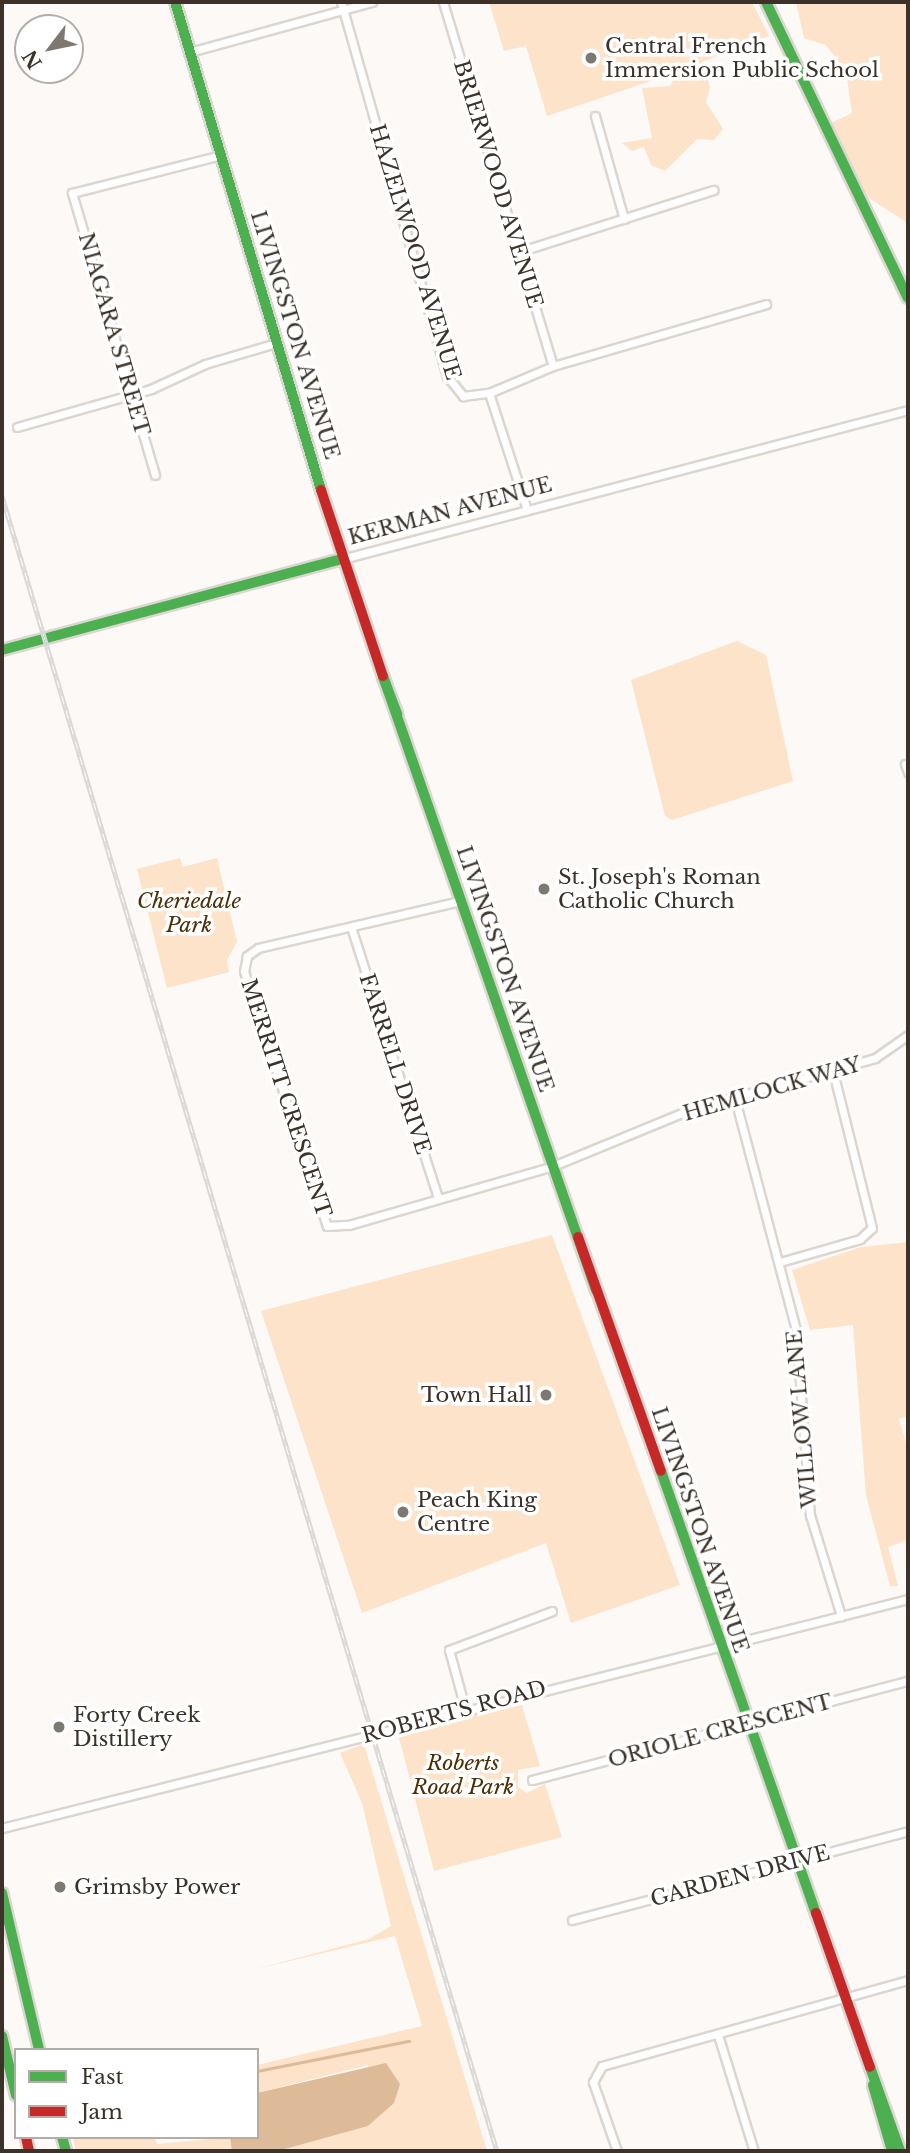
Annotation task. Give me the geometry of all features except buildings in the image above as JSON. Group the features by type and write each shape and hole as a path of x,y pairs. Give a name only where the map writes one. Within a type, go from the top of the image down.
{"main road":[{"name":"LIVINGSTON AVENUE","path":"175,2 342,559 845,2001 892,2151"},
{"path":"766,2 908,298"},
{"name":"KERMAN AVENUE","path":"2,650 342,559"},
{"path":"2,1893 39,2048"},
{"path":"2,2036 14,2087"},
{"name":"LIVINGSTON AVENUE","path":"873,2085 901,2151"}],"street":[{"path":"190,51 343,6 372,2"},
{"name":"BRIERWOOD AVENUE","path":"443,2 553,366"},
{"name":"HAZELWOOD AVENUE","path":"343,6 447,376 463,396 489,393 527,510"},
{"path":"595,116 624,219"},
{"name":"NIAGARA STREET","path":"155,475 72,193 221,155"},
{"path":"518,252 713,190"},
{"path":"489,393 553,366 766,304"},
{"path":"18,427 133,394 276,343"},
{"name":"KERMAN AVENUE","path":"342,559 908,410"},
{"name":"MERRITT CRESCENT","path":"460,901 352,930 258,948 244,971 327,1226 553,1166"},
{"name":"FARRELL DRIVE","path":"352,930 438,1198"},
{"name":"HEMLOCK WAY","path":"553,1166 735,1099 876,1058 908,1035"},
{"path":"780,1262 860,1239 872,1228 834,1072"},
{"name":"WILLOW LANE","path":"735,1099 780,1262 797,1338 810,1515 841,1616"},
{"name":"ROBERTS ROAD","path":"2,1828 465,1708 908,1599"},
{"path":"465,1708 449,1650 552,1611"},
{"name":"ORIOLE CRESCENT","path":"532,1780 908,1681"},
{"name":"GARDEN DRIVE","path":"572,1920 908,1830"},
{"path":"617,2151 593,2082 598,2070 845,2001 908,1980"},
{"path":"718,2035 754,2151"}],"green space":[{"name":"Central French Immersion Public School","path":"489,2 752,2 769,36 702,62 710,87 706,102 723,129 714,140 697,139 665,171 651,165 644,147 632,151 622,143 652,138 642,88 671,86 675,73 547,116 526,46 504,51"},
{"path":"796,2 908,2 908,223 869,198 843,150 831,123 852,113 846,72 826,45 804,38"},
{"path":"737,641 766,655 793,781 672,820 665,816 631,680"},
{"name":"Cheriedale Park","path":"180,858 183,867 217,858 237,942 227,960 229,972 167,988 137,869"},
{"name":"Peach King Centre","path":"552,1235 680,1585 571,1623 546,1543 362,1613 261,1311"},
{"path":"908,1242 908,1416 899,1419 908,1450 908,1540 888,1547 898,1586 890,1586 866,1495 853,1325 810,1330 792,1270 861,1247"},
{"name":"Roberts Road Park","path":"521,1702 540,1766 518,1770 518,1787 527,1793 545,1784 562,1837 434,1871 398,1734"},
{"path":"364,1744 487,2151 278,2151 368,2126 368,2065 259,2092 259,2065 422,2026 395,1936 252,1970 369,1939 391,1926 362,1803 340,1753"},
{"path":"73,2139 156,2139 157,2144 230,2139 232,2151 76,2151"}],"shaded area":[{"path":"386,2063 400,2084 394,2103 368,2126 278,2151 232,2151 230,2139 259,2139 259,2093"}],"waterway":[{"path":"259,2071 409,2041"}],"railway":[{"path":"2,496 497,2151"}],"traffic: fast":[{"path":"175,2 321,490"},
{"path":"766,2 908,298"},
{"path":"2,650 342,559"},
{"path":"383,676 596,1290"},
{"path":"383,677 397,714"},
{"path":"661,1471 816,1913"},
{"path":"2,1893 39,2048"},
{"path":"2,2036 14,2087"},
{"path":"870,2067 900,2151"},
{"path":"873,2085 892,2151"},
{"path":"63,2139 66,2151"}],"traffic: jam":[{"path":"321,490 383,676"},
{"path":"578,1237 661,1471"},
{"path":"816,1913 870,2067"},
{"path":"26,2139 29,2151"}],"place":[{"name":"Central French Immersion Public School","path":"591,58"},
{"name":"St. Joseph's Roman Catholic Church","path":"544,889"},
{"name":"Town Hall","path":"546,1395"},
{"name":"Peach King Centre","path":"403,1512"},
{"name":"Forty Creek Distillery","path":"59,1727"},
{"name":"Grimsby Power","path":"60,1887"}]}
